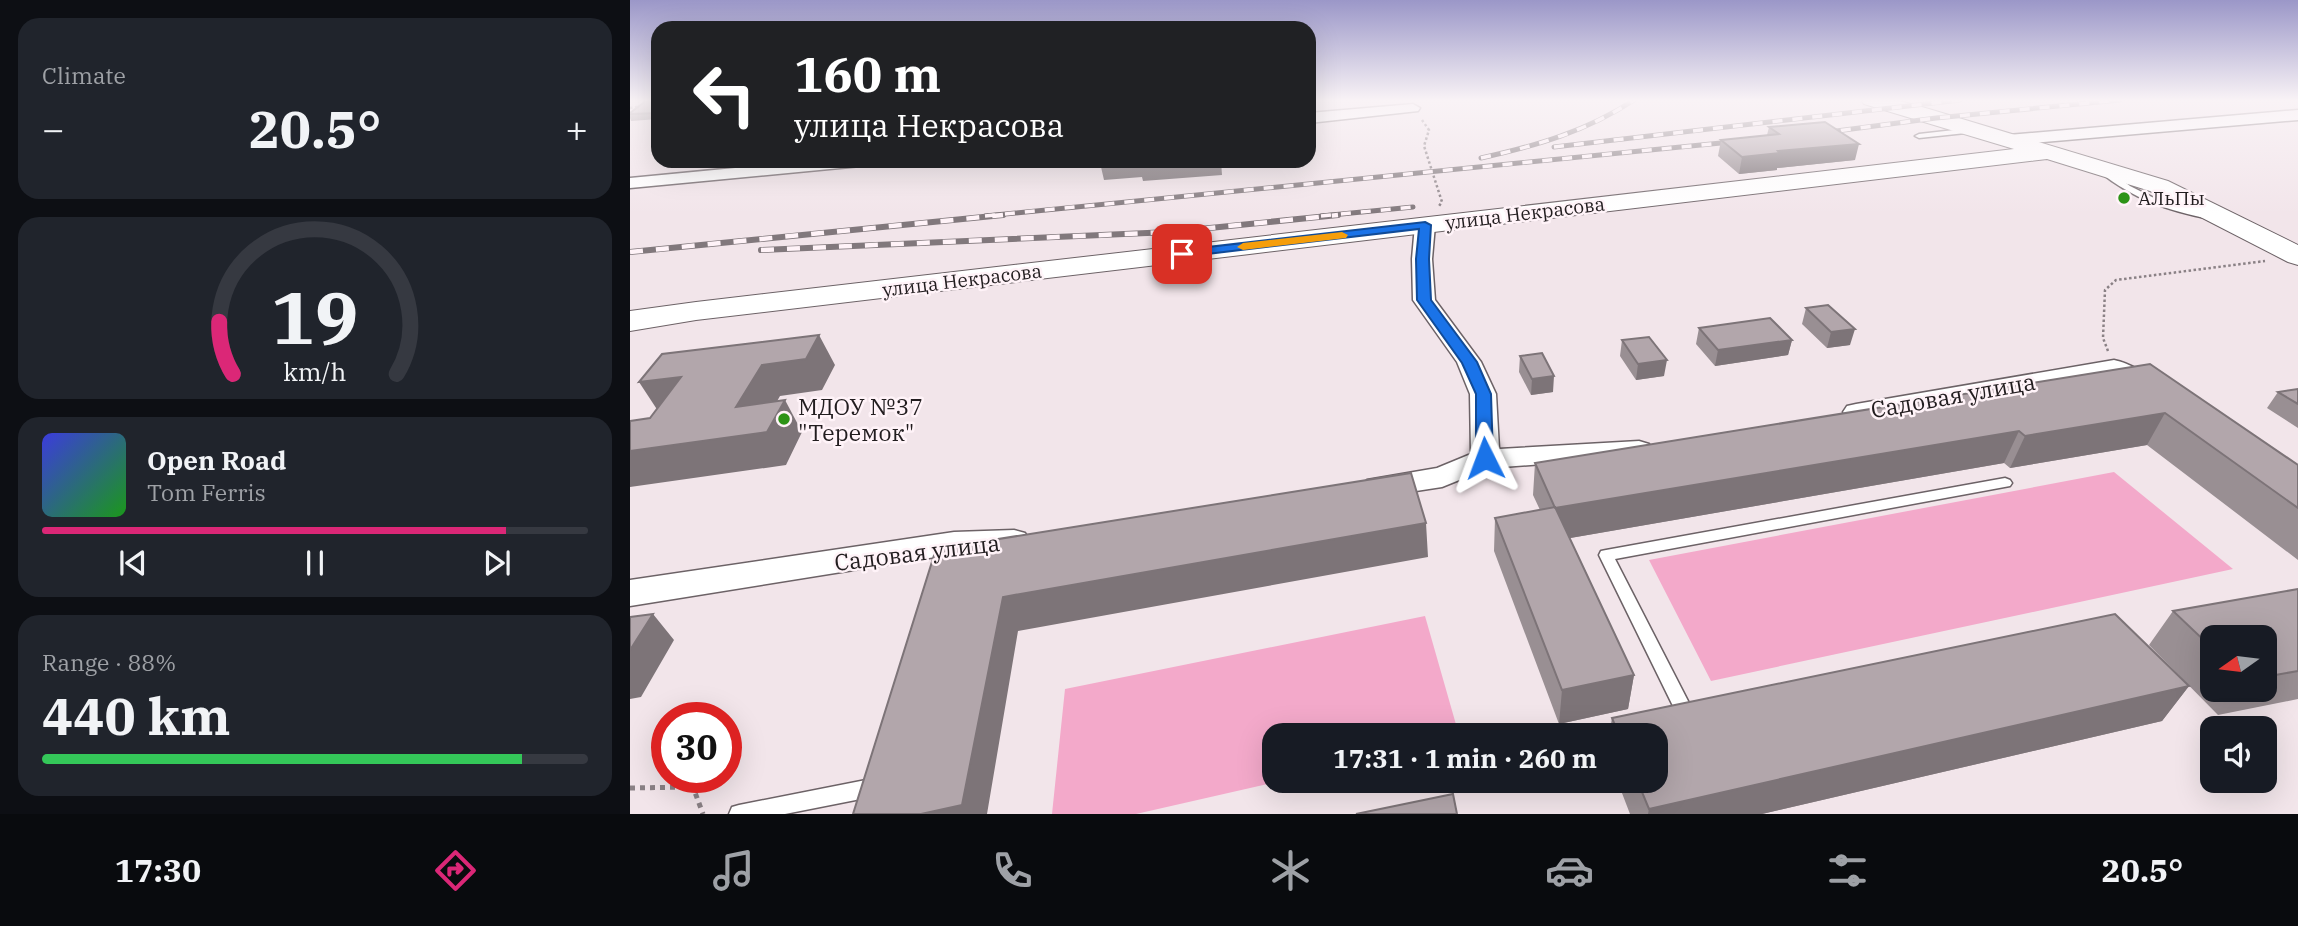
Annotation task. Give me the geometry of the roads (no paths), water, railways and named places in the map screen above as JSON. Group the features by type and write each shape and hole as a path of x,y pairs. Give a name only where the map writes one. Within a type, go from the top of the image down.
{"street":[{"path":"2001,138 2159,186 2292,256"},
{"path":"2008,140 2026,138"},
{"name":"улица Некрасова","path":"630,321 2046,152"},
{"path":"630,183 767,168"},
{"path":"1425,225 1422,259 1424,300 1469,362 1483,394 1485,458"},
{"name":"Садовая улица","path":"1835,416 2114,367 2165,398"},
{"path":"1347,491 1443,477 1485,458 1661,447"},
{"name":"Садовая улица","path":"630,593 1038,539"}],"lane":[{"path":"1680,703 1606,555 2005,483"},
{"path":"739,814 886,778 878,804"}],"railway":[{"path":"1481,158 1554,138"},
{"path":"1554,147 1632,138"},
{"path":"985,216 1741,141"},
{"path":"1321,216 1413,207"},
{"path":"630,252 1003,215"},
{"path":"761,250 1170,232 1338,215"}],"place":[{"name":"АЛьПы","path":"2124,198"},
{"name":"МДОУ №37 \"Теремок\"","path":"784,419"}]}
